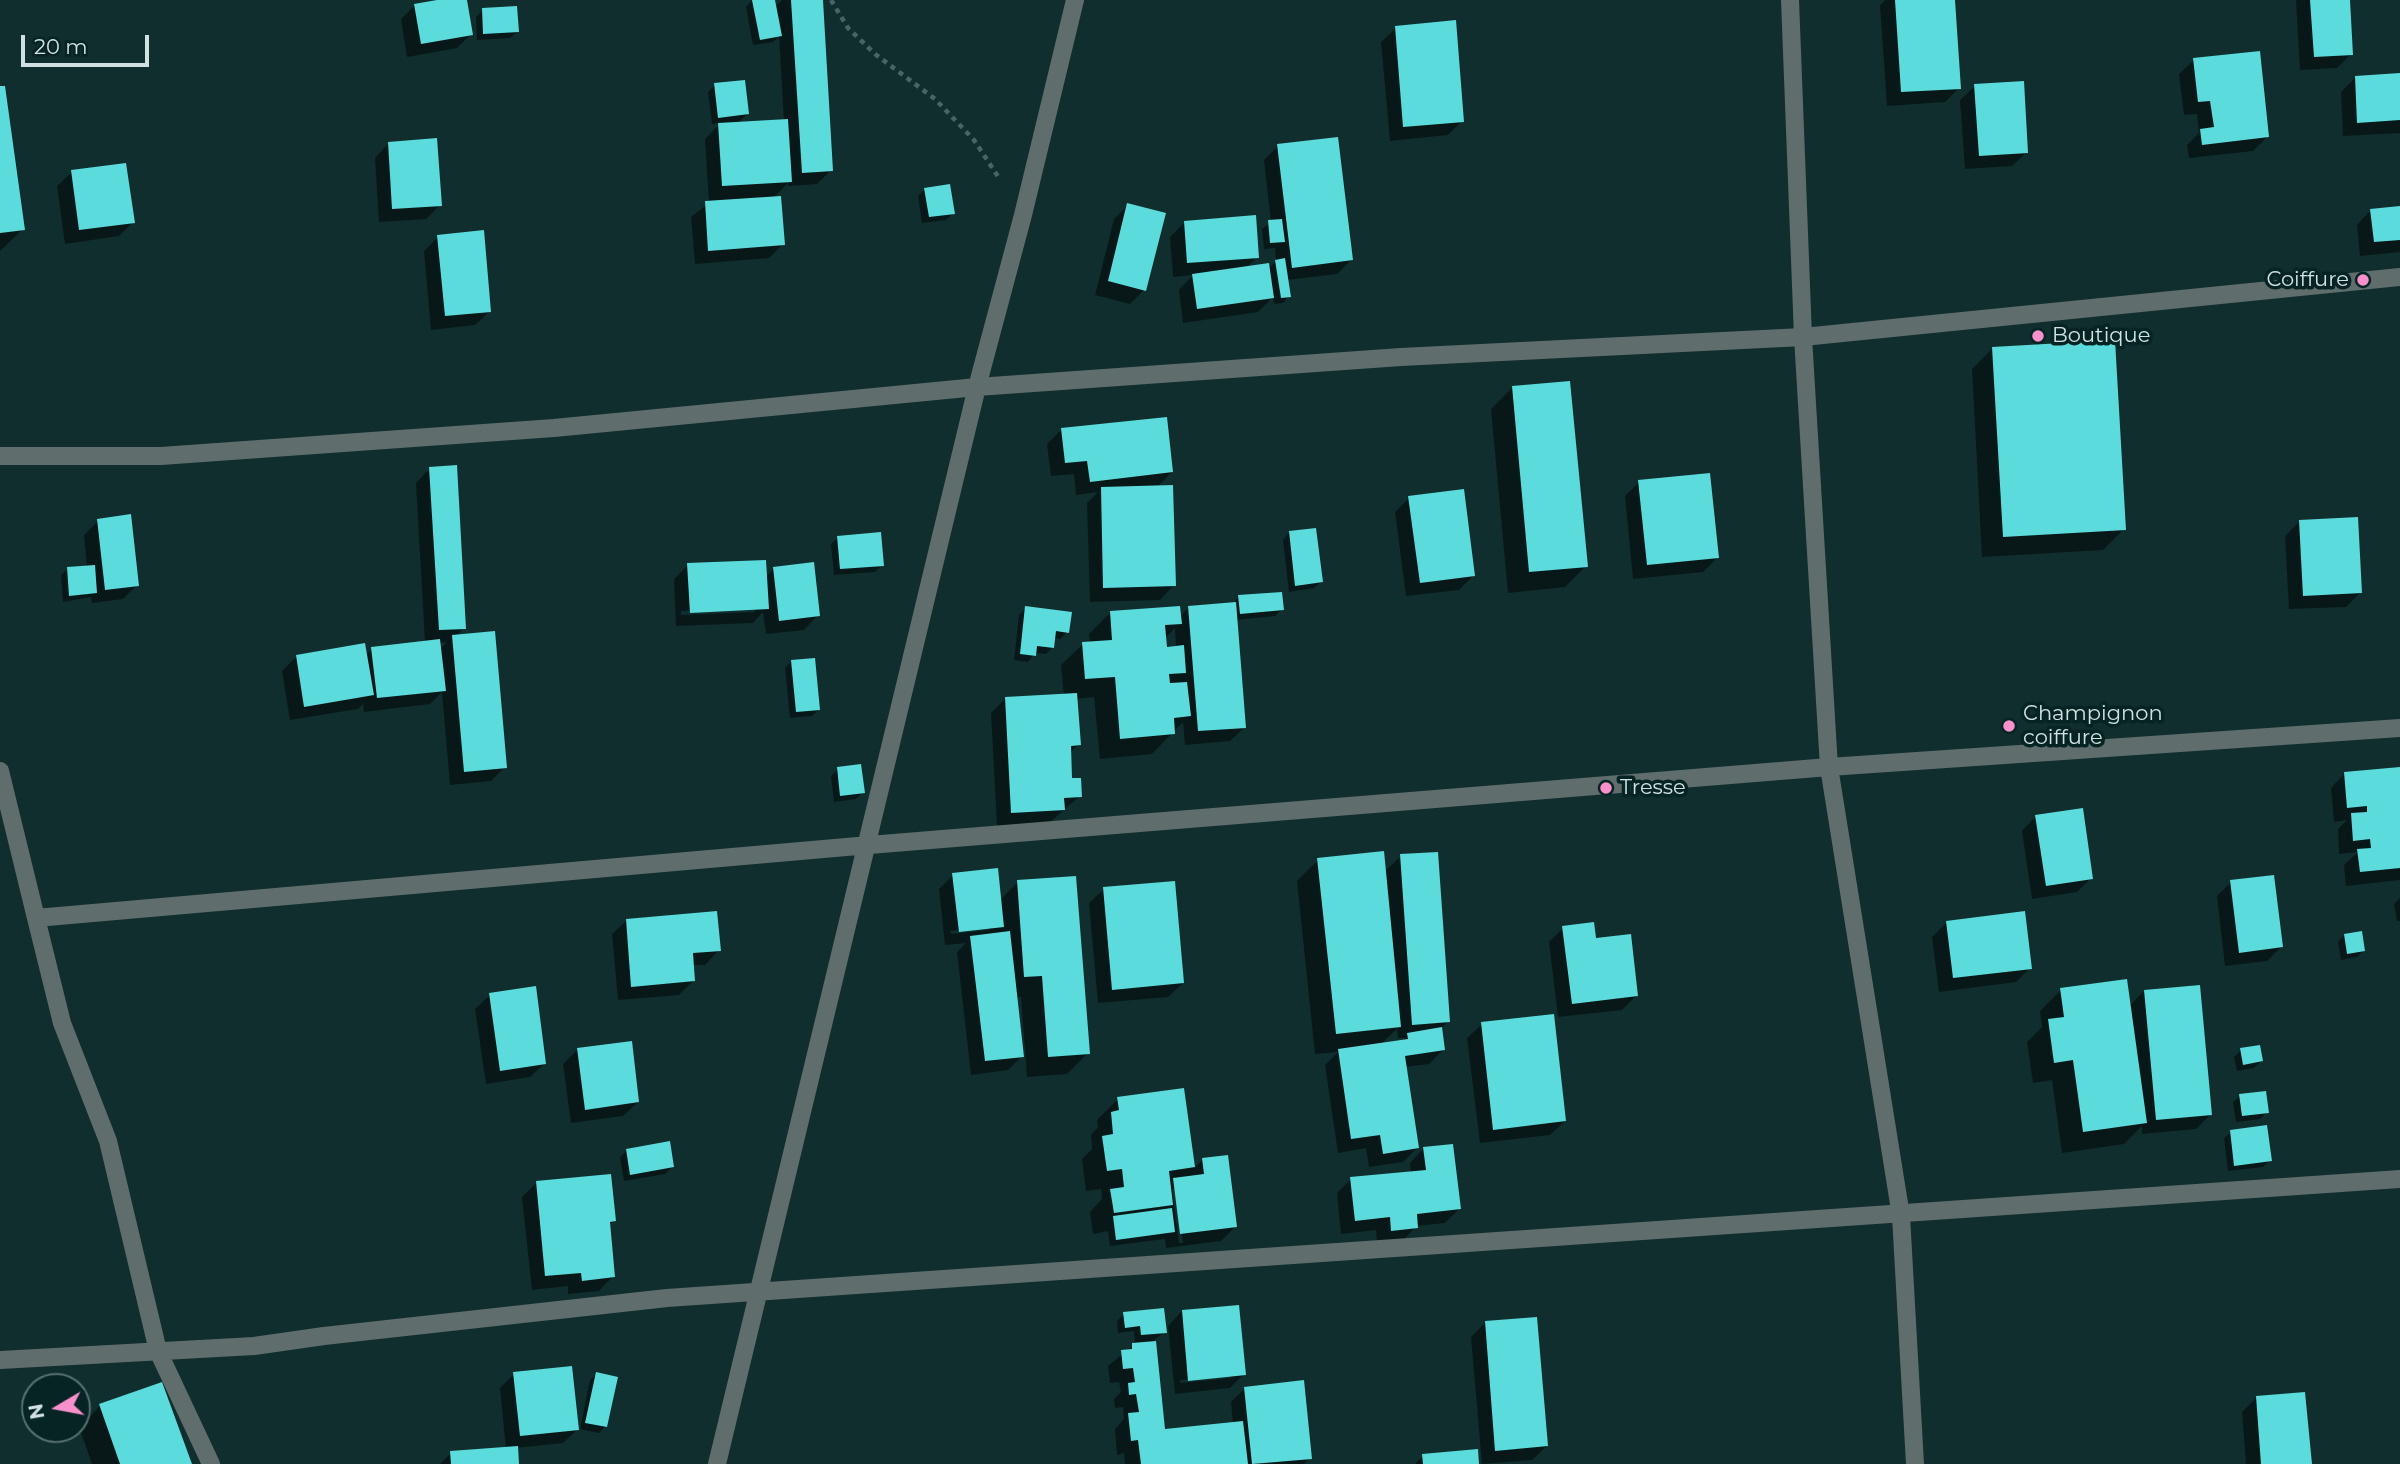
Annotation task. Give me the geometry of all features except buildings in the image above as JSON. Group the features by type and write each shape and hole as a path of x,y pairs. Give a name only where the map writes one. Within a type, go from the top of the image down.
{"street":[{"path":"717,1464 869,845 977,387 1023,215 1075,0"},
{"path":"1790,0 1803,337 1829,767 1901,1216 1914,1464"},
{"path":"0,456 161,456 554,428 977,387 1401,357 1803,337 2400,276"},
{"path":"36,918 869,845 1829,767 2400,727"},
{"path":"0,771 62,1023 108,1141 158,1351 211,1464"},
{"path":"0,1360 254,1346 598,1304 1901,1216 2400,1179"}],"path":[{"path":"831,0 857,37 935,99 974,140 1023,215"}],"place":[{"name":"Coiffure","path":"2363,280"},
{"name":"Boutique","path":"2038,336"},
{"name":"Champignon coiffure","path":"2009,726"},
{"name":"Tresse","path":"1606,788"}]}
